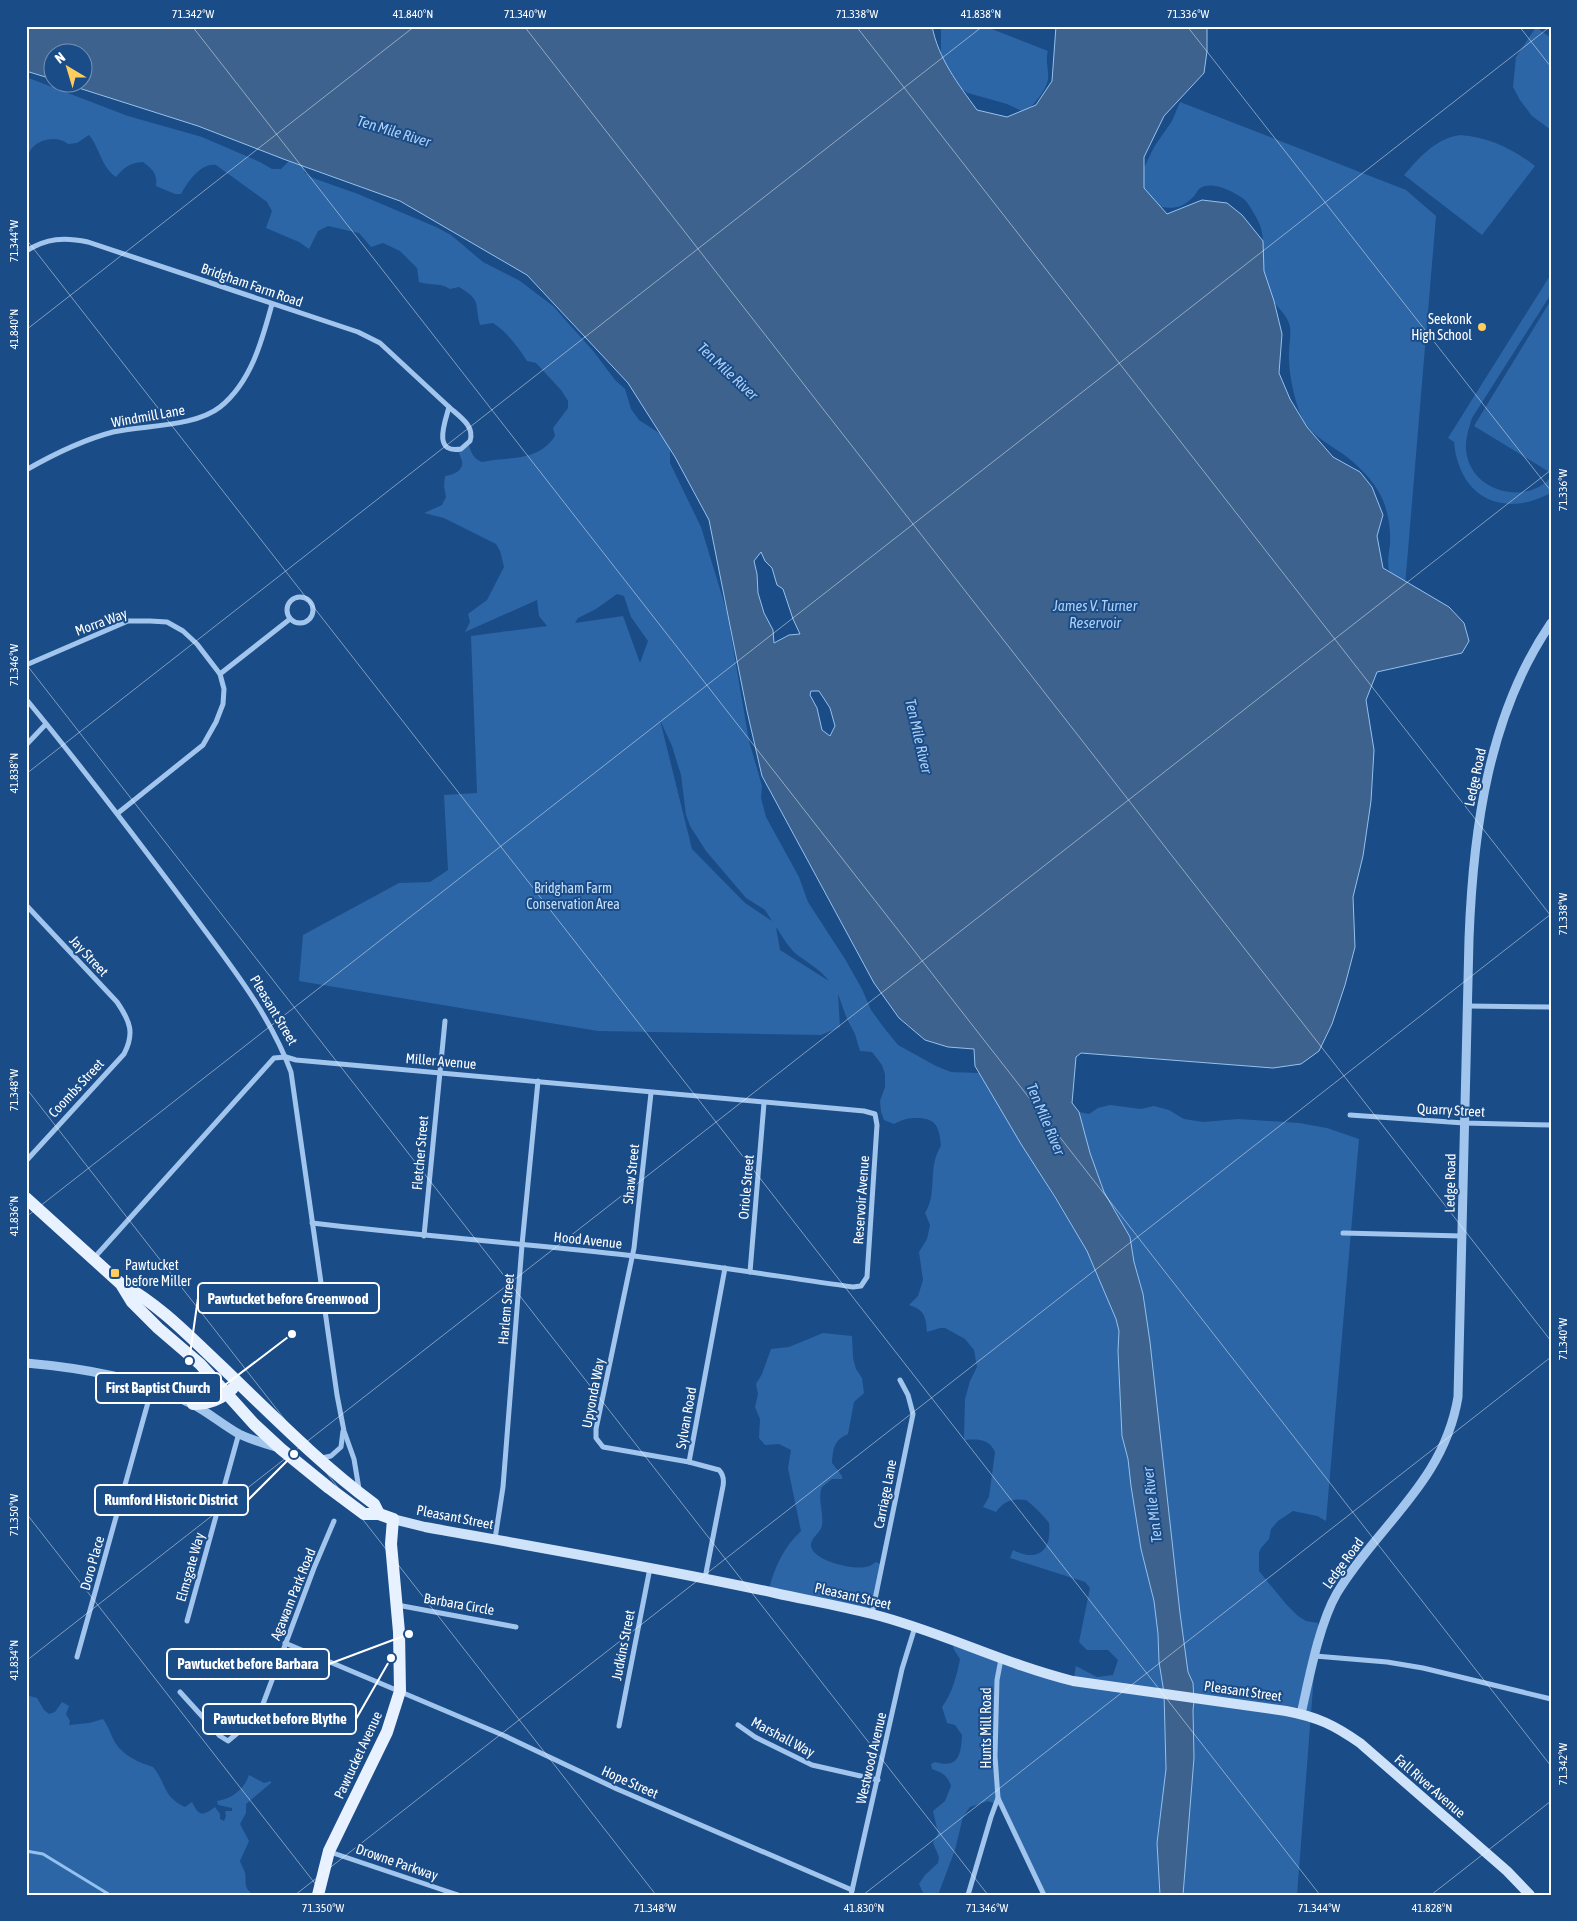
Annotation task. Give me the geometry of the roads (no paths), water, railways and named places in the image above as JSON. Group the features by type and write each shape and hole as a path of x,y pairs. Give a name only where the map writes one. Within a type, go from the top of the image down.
{"main road":[{"path":"26,1198 121,1284 141,1295 191,1338 320,1458 374,1504 379,1514"},
{"path":"121,1284 132,1302 158,1328 200,1364 254,1424 281,1449 328,1488 364,1514 379,1514 393,1519"},
{"path":"193,1404 208,1404 228,1393 238,1383"},
{"name":"Pleasant Street","path":"393,1519 705,1578 872,1614 915,1626 1001,1659 1048,1675 1073,1681 1301,1714"},
{"name":"Pawtucket Avenue","path":"318,1895 329,1852 387,1732 400,1691 397,1605 391,1544 393,1519"},
{"name":"Fall River Avenue","path":"1301,1714 1335,1726 1360,1743 1507,1871 1530,1895"}],"street":[{"name":"Bridgham Farm Road","path":"26,251 48,241 67,238 88,242 358,332 380,343 449,407 471,430 470,442 461,449 452,449 442,440 442,430 449,407"},
{"name":"Windmill Lane","path":"26,470 59,452 98,437 144,426 187,421 201,417 218,408 235,393 254,361 272,304"},
{"path":"302,597 311,602 314,610 310,619 302,624 298,624 290,619 286,610 293,598 302,597"},
{"path":"220,674 290,619"},
{"name":"Morra Way","path":"26,666 47,655 128,621 150,621 167,622 183,631 197,644 220,674 224,688 223,704 216,722 203,745 118,813"},
{"name":"Ledge Road","path":"1301,1714 1315,1656 1328,1613 1336,1595 1427,1476 1442,1451 1452,1426 1458,1397 1471,893 1487,775 1506,714 1523,669 1551,624"},
{"name":"Pleasant Street","path":"26,700 118,813 248,990 277,1038 286,1057 292,1072 312,1223 344,1431 354,1459 359,1493"},
{"path":"26,746 46,724"},
{"name":"Jay Street","path":"26,905 117,1002 130,1026"},
{"path":"1467,1006 1551,1007"},
{"name":"Fletcher Street","path":"424,1236 445,1021"},
{"name":"Coombs Street","path":"26,1161 124,1054 130,1043 130,1026"},
{"path":"94,1259 274,1058 286,1057"},
{"name":"Miller Avenue","path":"286,1057 296,1060 864,1111 875,1114"},
{"name":"Harlem Street","path":"495,1539 503,1488 522,1245 538,1081"},
{"name":"Shaw Street","path":"632,1256 651,1093"},
{"name":"Oriole Street","path":"750,1272 764,1103"},
{"name":"Reservoir Avenue","path":"861,1286 867,1277 877,1124 875,1114"},
{"name":"Quarry Street","path":"1350,1115 1464,1123 1551,1125"},
{"name":"Hood Avenue","path":"312,1223 632,1256 853,1288 861,1286"},
{"path":"1343,1233 1462,1236"},
{"name":"Upyonda Way","path":"632,1256 596,1438 603,1447 689,1462"},
{"name":"Sylvan Road","path":"705,1578 724,1479 719,1470 689,1462 725,1268"},
{"path":"26,1363 71,1367 152,1388 193,1404 239,1433 281,1449"},
{"name":"Carriage Lane","path":"872,1614 913,1414 908,1395 900,1380"},
{"name":"Doro Place","path":"77,1657 152,1388"},
{"path":"320,1458 331,1456 341,1447 344,1431"},
{"name":"Elmsgate Way","path":"186,1621 239,1433"},
{"name":"Agawam Park Road","path":"180,1692 220,1736 228,1741 253,1720 263,1704 334,1520"},
{"name":"Judkins Street","path":"619,1726 650,1568"},
{"name":"Barbara Circle","path":"397,1605 516,1627"},
{"name":"Westwood Avenue","path":"852,1892 902,1669 915,1626"},
{"name":"Hope Street","path":"285,1643 505,1736 617,1789 852,1892"},
{"path":"1315,1656 1387,1662 1423,1668 1551,1698"},
{"name":"Hunts Mill Road","path":"1001,1659 997,1680 995,1756 998,1798 1044,1895"},
{"name":"Marshall Way","path":"738,1725 755,1737 812,1766 878,1780"},
{"name":"Hunts Mill Road","path":"968,1895 998,1798"},
{"name":"Drowne Parkway","path":"329,1852 458,1895"}],"water":[{"name":"James V. Turner Reservoir","path":"26,26 932,26 944,60 977,110 1007,117 1036,105 1052,81 1056,26 1207,26 1207,51 1204,73 1164,116 1144,157 1144,188 1167,214 1202,200 1227,203 1242,215 1263,241 1264,271 1282,334 1279,373 1290,399 1307,427 1333,457 1360,472 1372,487 1383,515 1377,536 1383,568 1449,607 1464,623 1469,641 1462,653 1377,672 1366,700 1374,750 1371,801 1363,856 1353,897 1355,947 1332,1024 1319,1051 1301,1064 1273,1068 1081,1053 1076,1057 1072,1103 1079,1112 1090,1153 1104,1192 1130,1237 1134,1262 1143,1294 1150,1342 1180,1613 1188,1672 1193,1683 1194,1758 1183,1895 1160,1895 1157,1843 1166,1769 1164,1693 1159,1662 1154,1601 1141,1549 1128,1459 1122,1436 1118,1351 1119,1331 1116,1319 1087,1251 975,1066 974,1049 948,1047 925,1040 899,1018 874,983 762,776 747,711 709,520 675,457 628,383 527,275 400,201 198,126 91,92 92,42 42,42 42,76 26,71","holes":["761,552 765,561 772,568 777,585 783,589 800,634 789,635 774,643 773,630 764,613 758,593 754,561","811,691 819,691 830,708 835,726 830,736 822,730 817,708 810,695"]}],"waterway":[{"path":"26,1851 43,1854 110,1895"}],"place":[{"name":"Seekonk High School","path":"1482,327"},
{"name":"Pawtucket before Miller","path":"115,1273"},
{"name":"First Baptist Church","path":"292,1334"},
{"name":"Pawtucket before Greenwood","path":"189,1361"},
{"name":"Rumford Historic District","path":"294,1454"},
{"name":"Pawtucket before Barbara","path":"409,1634"},
{"name":"Pawtucket before Blythe","path":"391,1658"}],"water label":[{"name":"Ten Mile River","path":"394,131"},
{"name":"Ten Mile River","path":"728,371"},
{"name":"Ten Mile River","path":"919,736"},
{"name":"Ten Mile River","path":"1046,1119"},
{"name":"Ten Mile River","path":"1152,1505"}],"park label":[{"name":"Bridgham Farm Conservation Area","path":"573,896"}]}
